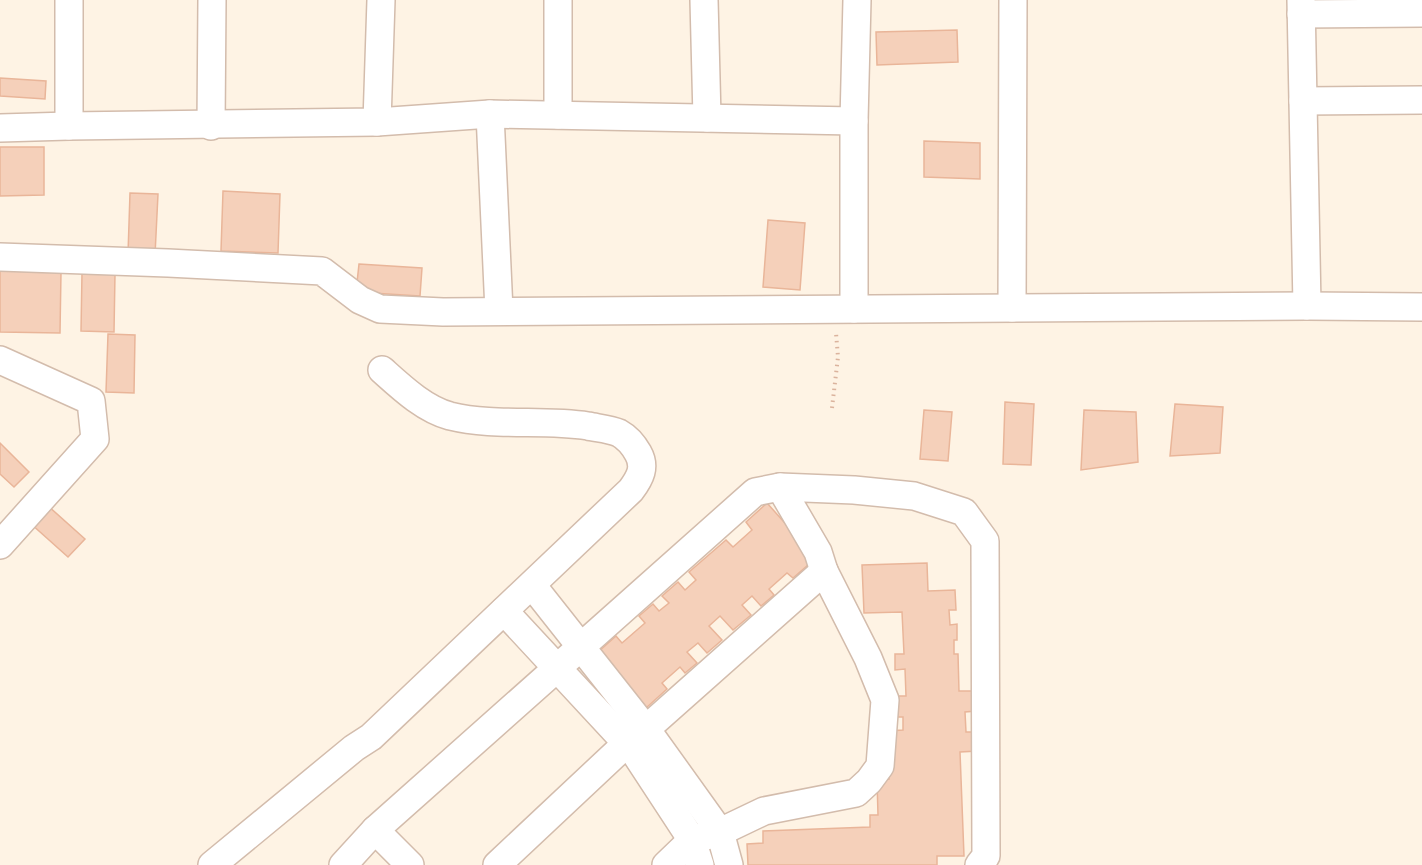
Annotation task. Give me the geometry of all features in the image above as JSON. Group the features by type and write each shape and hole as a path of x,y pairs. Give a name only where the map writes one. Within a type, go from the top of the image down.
{"street":[{"path":"69,0 69,126"},
{"path":"211,126 212,0"},
{"path":"377,122 381,0"},
{"path":"558,0 558,116"},
{"path":"704,0 706,118"},
{"path":"854,309 854,121 857,0"},
{"path":"1012,308 1013,0"},
{"path":"1307,306 1301,7 1422,14"},
{"path":"1303,101 1422,100"},
{"path":"0,128 377,122 490,114 854,121"},
{"path":"490,114 499,312"},
{"path":"0,257 321,271 360,300 380,309 499,312 1422,307"},
{"path":"0,360 91,401 95,439 0,545"},
{"path":"212,865 354,748 371,737 631,490 639,479 642,469 641,458 632,442 617,432 572,424 473,420 448,415 405,390 382,370"},
{"path":"666,865 696,852 720,832 764,811 856,793 880,766 885,700 868,658 824,571 818,552 780,487"},
{"path":"343,865 375,830 755,492 780,487 854,490 914,496 964,512 985,542 986,856 979,865"},
{"path":"497,865 636,736 824,571"},
{"path":"531,585 581,645 636,736 696,852"},
{"path":"504,611 558,667 636,736 720,832 729,865"},
{"path":"375,830 410,865"}],"path":[{"path":"827,310 837,334 838,357 832,408"}],"building":[{"path":"957,30 958,62 877,65 876,32"},
{"path":"0,78 46,81 45,99 0,96"},
{"path":"924,141 980,143 980,179 924,177"},
{"path":"0,147 44,147 44,195 0,196"},
{"path":"223,191 280,194 278,253 221,251"},
{"path":"130,193 158,194 155,255 128,254"},
{"path":"768,220 805,223 800,290 763,287"},
{"path":"359,264 422,268 420,296 356,292"},
{"path":"0,271 61,272 60,333 0,332"},
{"path":"82,273 115,274 114,332 81,331"},
{"path":"108,334 135,335 134,393 106,392"},
{"path":"1005,402 1034,404 1031,465 1003,464"},
{"path":"1175,404 1223,407 1220,453 1170,456"},
{"path":"924,410 952,412 948,461 920,459"},
{"path":"1084,410 1136,412 1138,462 1081,470"},
{"path":"0,443 29,472 14,487 0,474"},
{"path":"767,503 816,558 793,578 787,573 769,589 774,595 761,606 752,596 742,605 751,615 733,630 720,616 709,626 722,640 707,653 698,643 687,652 697,663 685,673 680,667 662,683 667,689 646,708 597,653 616,636 622,643 645,623 639,616 653,604 659,611 669,603 662,596 678,582 685,590 696,580 689,572 726,540 733,547 752,530 746,522"},
{"path":"47,505 85,539 68,557 30,523"},
{"path":"927,563 928,591 955,590 956,610 949,610 950,625 957,624 954,654 958,654 959,691 975,691 976,711 965,712 966,732 977,732 978,751 960,752 964,856 937,856 937,865 748,865 747,844 763,843 763,831 870,827 870,815 878,815 877,780 889,779 888,731 903,730 903,717 888,717 896,696 906,696 905,669 895,670 895,654 904,654 902,612 864,613 862,565"}]}
